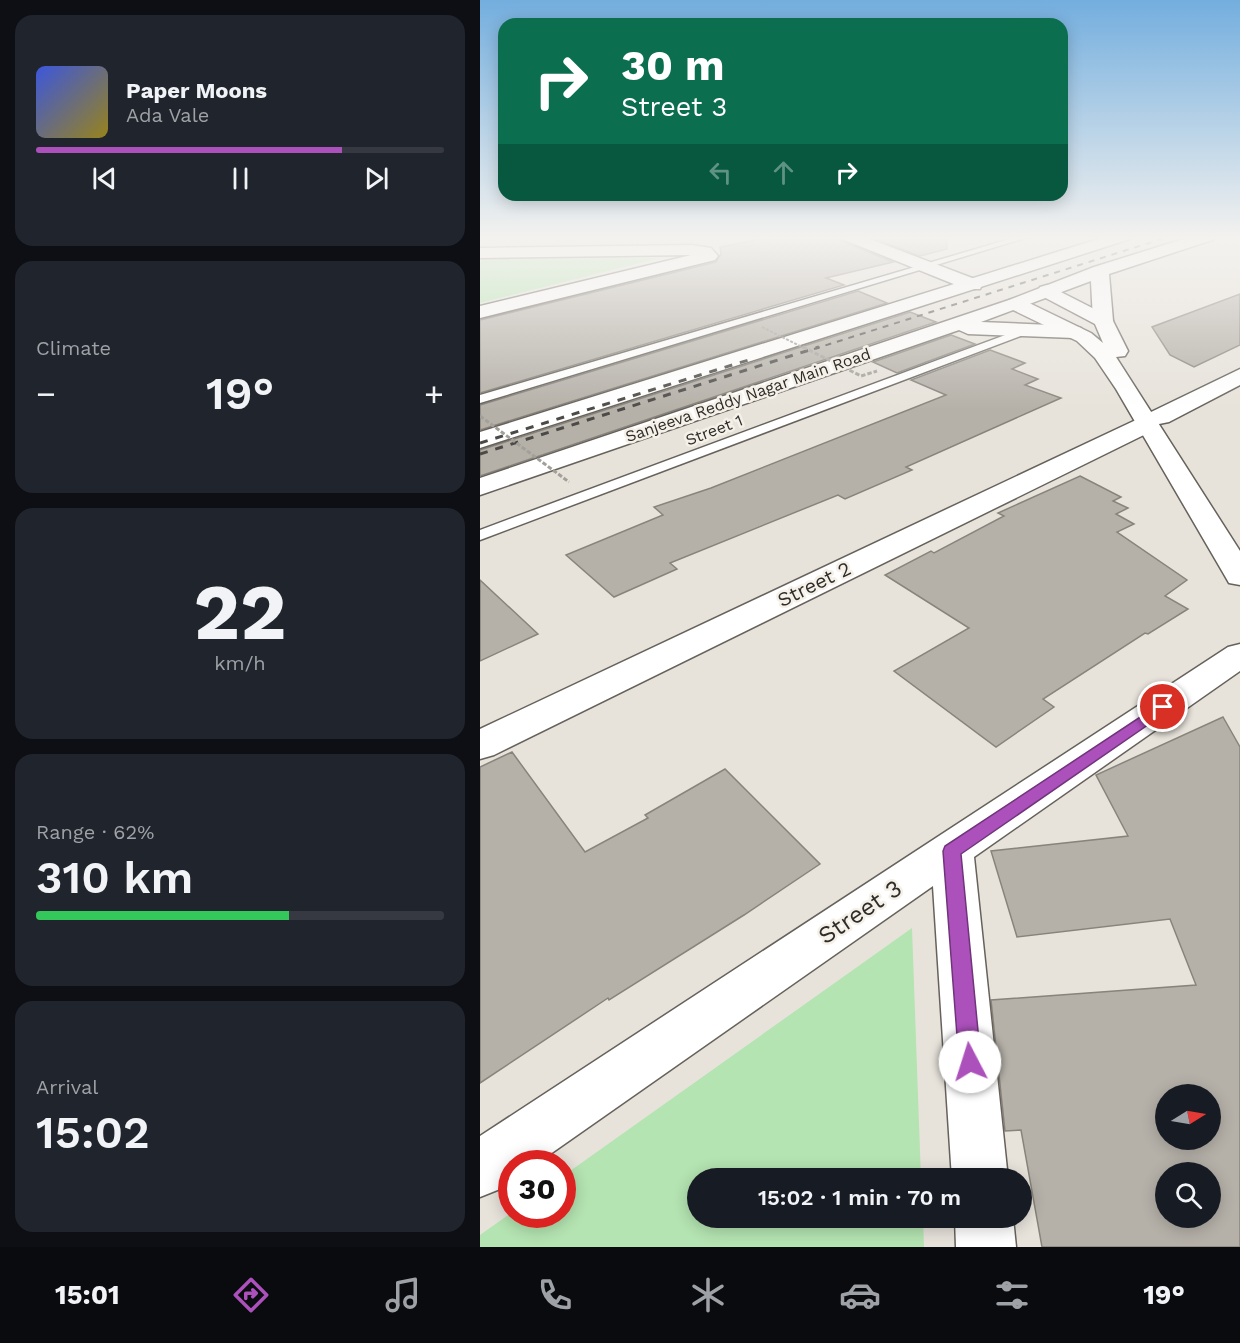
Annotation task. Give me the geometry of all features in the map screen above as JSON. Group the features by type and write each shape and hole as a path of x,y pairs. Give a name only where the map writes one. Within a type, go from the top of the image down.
{"main road":[{"path":"480,312 553,294"},
{"name":"Sanjeeva Reddy Nagar Main Road","path":"480,440 944,294"},
{"name":"Sanjeeva Reddy Nagar Main Road","path":"480,487 1039,294"},
{"path":"1052,294 1110,335"},
{"path":"1104,294 1110,335 1240,576"},
{"path":"1016,304 1078,334 1103,354 1154,420 1240,540"},
{"path":"947,327 1110,335"},
{"name":"Street 2","path":"480,745 1154,420 1240,376"},
{"name":"Street 3","path":"480,1169 1240,655"},
{"path":"952,851 979,1168"},
{"path":"985,1228 986,1247"}],"lane":[{"path":"480,399 834,294"},
{"name":"Street 1","path":"480,536 1027,330"}],"path":[{"path":"762,327 861,376 877,371"},
{"path":"480,416 569,482"}],"green space":[{"path":"480,294 515,294 480,303"},
{"path":"912,928 921,1168 687,1168 687,1228 923,1228 924,1247 480,1247 480,1235 498,1222 498,1228 576,1228 576,1167"}],"building":[{"path":"585,294 813,294 480,393 480,320"},
{"path":"847,294 866,294 887,303 480,430 480,405"},
{"path":"1240,294 1240,345 1194,367 1170,355 1152,327"},
{"path":"910,312 936,322 480,476 480,450"},
{"path":"951,335 975,344 897,373 873,362"},
{"path":"990,350 1025,363 1012,369 1038,379 1025,385 1061,398 906,467 912,470 845,499 838,495 670,563 677,569 614,597 566,555 663,515 654,507 711,488 946,395 911,380"},
{"path":"1080,476 1121,497 1113,501 1128,508 1116,514 1134,524 1117,532 1187,580 1165,596 1188,609 1148,634 1145,633 1043,699 1054,707 996,747 894,671 969,628 885,575 931,551 934,553 1004,516 998,513"},
{"path":"480,580 538,634 480,661"},
{"path":"1223,717 1240,747 1240,1247 1042,1247 1032,1191 1032,1168 1028,1168 1021,1130 1005,1131 991,1000 1196,985 1170,919 1017,937 991,851 1128,836 1096,775"},
{"path":"512,752 585,852 648,818 645,815 725,769 820,864 744,915 609,1000 608,998 480,1083 480,767"}],"railway":[{"path":"814,349 987,294"},
{"path":"480,454 819,347"},
{"path":"480,443 755,358"}],"route":[{"path":"970,1062 952,851 1163,707"}]}
